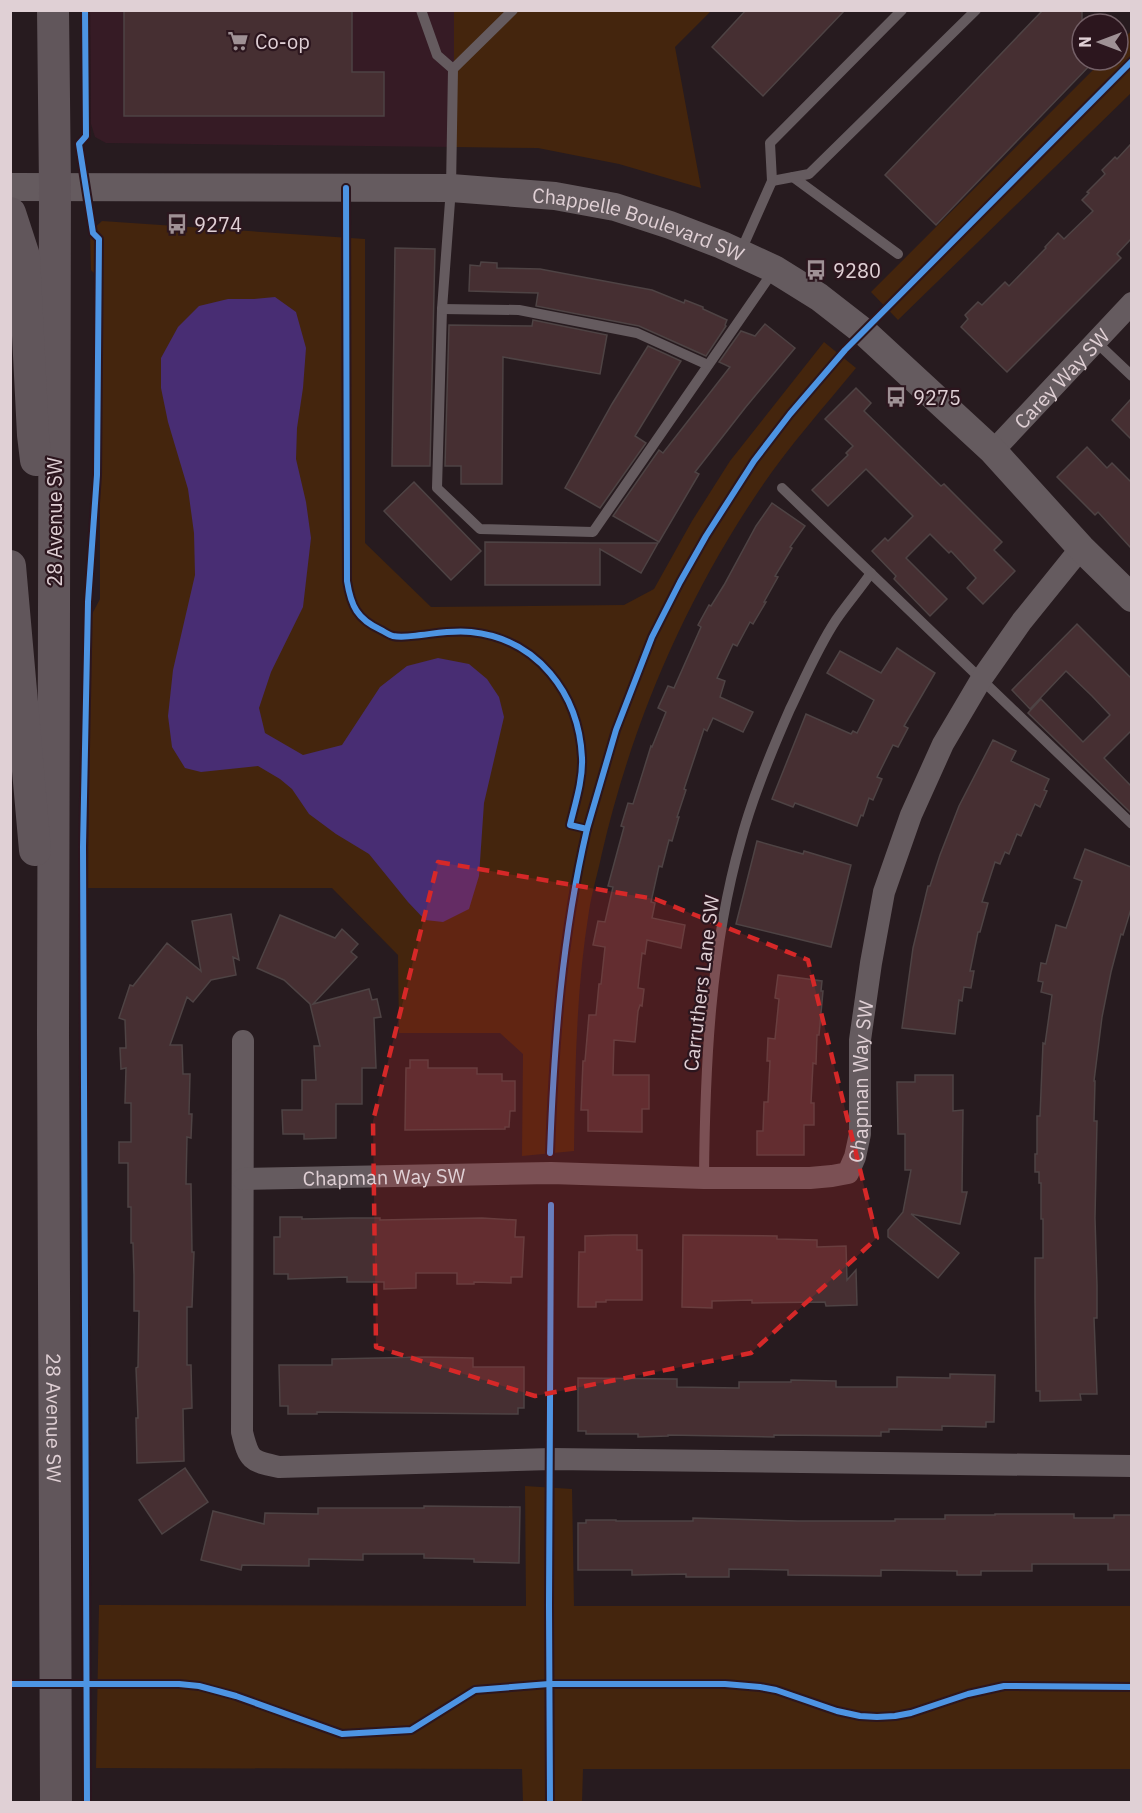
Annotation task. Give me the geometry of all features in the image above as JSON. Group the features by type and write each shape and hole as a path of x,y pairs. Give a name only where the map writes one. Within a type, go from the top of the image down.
{"main road":[{"name":"28 Avenue SW","path":"53,10 56,1803"},
{"path":"10,213 24,256 33,435 54,610"},
{"name":"28 Avenue SW","path":"10,566 53,1033"}],"street":[{"name":"Chappelle Boulevard SW","path":"10,187 451,188 555,196 615,207 670,225 774,269 819,297 864,332 993,451 1081,548 1131,598"},
{"name":"Carey Way SW","path":"993,451 1131,303"},
{"name":"Chapman Way SW","path":"243,1179 551,1173 704,1178 810,1178 848,1173 855,1157 860,1134 860,1040 871,963 884,892 911,815 939,754 982,678 1022,621 1081,548"},
{"path":"243,1041 242,1432 247,1453 259,1463 279,1467 551,1459 1131,1466"}],"lane":[{"path":"421,10 437,55 453,69"},
{"path":"513,10 453,69 451,188 442,309 437,488 480,529 593,532 774,269"},
{"path":"740,253 772,181 770,143 902,10"},
{"path":"772,181 809,174 976,10"},
{"path":"793,177 898,254"},
{"path":"442,309 519,310 637,333 708,365"},
{"path":"1095,341 1131,376"},
{"path":"782,488 982,678 1131,824"},
{"name":"Carruthers Lane SW","path":"704,1178 710,1028 722,923 741,841 768,758 803,681 835,621 871,573"}],"highlighted area":[{"path":"438,862 655,899 808,960 877,1238 751,1353 535,1396 376,1347 373,1121"}],"shaded area":[{"path":"90,11 454,11 454,147 106,143 95,137 91,124"},
{"path":"454,11 711,11 675,47 701,188 619,164 538,148 454,147"},
{"path":"1130,32 1131,93 898,320 871,292 1091,72 1130,72"},
{"path":"102,221 365,239 365,543 431,607 624,605 654,589 692,521 730,461 824,342 856,368 783,457 733,531 685,619 645,710 614,805 589,911 579,1001 574,1151 522,1156 523,1054 500,1033 399,1033 398,955 332,888 88,888 90,618 100,599 100,279 91,270 90,232"},
{"path":"275,297 296,312 306,348 296,459 306,502 311,538 303,607 271,672 259,708 265,733 303,755 342,745 380,687 407,666 438,658 469,664 487,679 499,697 504,717 484,803 479,876 469,909 443,922 425,920 369,854 309,814 292,789 280,779 258,766 201,772 185,768 172,747 168,716 173,670 195,575 194,533 188,489 168,422 161,388 161,358 178,327 199,306 228,299"},
{"path":"525,1486 572,1489 574,1606 1131,1606 1131,1769 583,1769 582,1802 523,1802 522,1769 96,1768 99,1605 526,1606"}],"building":[{"name":"Co-op","path":"124,10 352,10 352,72 384,72 384,116 124,116"},
{"path":"746,10 845,10 763,96 712,47"},
{"path":"1043,10 1082,10 1082,12 1070,12 1070,72 1083,72 936,225 885,175"},
{"path":"1131,144 1131,239 1117,254 1121,258 1007,372 961,327 968,319 965,315 978,302 982,305 1005,282 1009,286 1058,233 1064,239 1093,211 1082,200 1105,174 1102,170 1115,157 1117,159"},
{"path":"395,248 435,249 430,466 392,466"},
{"path":"481,262 497,263 497,268 540,269 652,290 684,303 685,300 703,307 727,320 726,326 706,356 639,326 536,306 538,293 469,291 470,265 480,266"},
{"path":"533,320 607,335 600,374 503,357 502,484 461,484 461,466 445,466 449,325 532,326"},
{"path":"765,324 795,348 695,472 699,474 659,542 613,516 659,450 663,453 730,367 719,362 741,331 755,336"},
{"path":"648,346 681,361 635,436 646,443 600,508 565,488 612,404"},
{"path":"856,388 871,403 864,411 941,486 944,484 1002,542 994,550 1015,571 983,604 967,588 976,578 951,551 949,553 930,534 906,558 947,599 930,616 894,579 896,576 872,551 885,538 888,541 913,516 866,469 828,506 812,490 848,455 846,453 853,446 825,419"},
{"path":"1131,399 1131,439 1112,420"},
{"path":"1087,447 1107,468 1112,463 1131,482 1131,548 1098,512 1095,515 1057,477"},
{"path":"414,482 481,551 451,580 384,511"},
{"path":"772,503 805,526 790,547 792,548 775,576 778,577 764,602 766,602 753,624 750,622 737,646 733,644 717,678 725,681 720,697 753,712 743,732 713,718 707,731 704,729 684,789 686,790 672,841 669,840 662,867 659,866 651,902 655,903 652,918 685,925 681,948 647,940 645,954 642,953 638,988 644,989 642,1006 640,1005 638,1011 635,1042 614,1040 613,1075 649,1075 649,1109 642,1109 642,1132 588,1131 588,1110 581,1110 583,1061 585,1061 589,1015 596,1015 605,947 593,945 598,921 605,922 613,887 608,886 624,827 621,826 628,803 633,804 651,746 666,712 658,708 668,686 674,688 701,627 698,625"},
{"path":"485,542 658,543 641,573 600,549 600,585 485,585"},
{"path":"1077,624 1131,678 1131,731 1104,758 1131,786 1131,813 1028,713 1041,699 1083,742 1110,715 1092,696 1066,671 1030,709 1012,690"},
{"path":"897,648 935,673 904,726 908,728 898,747 893,745 877,777 882,779 873,800 869,798 857,826 795,803 793,807 772,799 806,714 851,734 853,731 857,733 874,700 827,673 840,651 881,673"},
{"path":"993,740 1016,751 1011,761 1049,779 1044,790 1047,791 1040,807 1035,804 1021,836 1017,834 1009,854 1005,852 1000,864 995,862 982,902 988,903 980,932 978,932 970,971 974,971 971,988 964,987 962,1001 959,1000 955,1034 902,1028 913,948 928,886 930,886 959,806"},
{"path":"757,841 803,854 804,851 851,865 831,947 736,924"},
{"path":"1085,849 1131,867 1131,909 1123,935 1121,934 1111,972 1102,1017 1094,1081 1094,1121 1097,1121 1095,1218 1097,1318 1094,1318 1097,1394 1080,1394 1081,1400 1040,1401 1040,1391 1036,1391 1035,1258 1043,1258 1043,1219 1041,1219 1041,1183 1039,1183 1039,1172 1035,1172 1035,1154 1037,1154 1037,1116 1040,1116 1043,1043 1045,1044 1052,995 1041,992 1043,982 1038,981 1041,963 1046,964 1056,925 1066,928 1082,881 1074,878"},
{"path":"231,914 239,960 233,957 236,975 211,980 193,1002 187,997 170,1045 182,1045 183,1074 190,1074 189,1114 192,1114 191,1138 187,1137 186,1184 191,1184 192,1252 194,1252 192,1307 187,1307 187,1365 191,1365 192,1408 183,1409 184,1461 137,1463 136,1368 138,1367 139,1311 134,1311 128,1163 119,1163 119,1142 131,1142 131,1103 125,1103 126,1068 121,1069 120,1048 126,1048 125,1020 119,1018 130,985 133,986 167,943 201,971 192,921"},
{"path":"280,915 335,938 342,929 358,944 351,952 357,957 313,1004 369,989 372,1000 377,999 381,1017 374,1018 376,1068 362,1068 362,1104 336,1104 336,1138 304,1139 304,1134 283,1134 282,1110 302,1110 302,1080 316,1080 314,1046 320,1046 310,1004 284,980 257,968"},
{"path":"778,975 822,981 816,1064 813,1063 811,1103 814,1103 814,1125 804,1125 804,1155 757,1155 757,1131 763,1131 764,1102 768,1102 770,1061 767,1061 768,1038 775,1039 779,999 775,998"},
{"path":"410,1060 428,1060 428,1068 477,1068 477,1074 502,1074 502,1081 515,1081 515,1111 510,1111 509,1127 505,1129 405,1130 406,1068 410,1068"},
{"path":"915,1075 953,1075 953,1111 963,1110 962,1192 967,1192 960,1224 911,1214 959,1253 938,1278 888,1237 888,1230 903,1212 911,1170 905,1170 905,1134 898,1134 897,1082 915,1082"},
{"path":"280,1217 516,1220 515,1237 524,1237 522,1277 511,1277 511,1283 457,1284 457,1273 416,1273 416,1288 384,1289 384,1282 347,1282 347,1277 288,1279 288,1274 274,1274 274,1237 280,1237"},
{"path":"637,1235 637,1250 642,1250 642,1300 606,1300 606,1302 596,1302 596,1307 578,1307 579,1252 585,1252 585,1236"},
{"path":"683,1235 777,1236 777,1239 817,1240 817,1247 846,1246 847,1280 856,1270 857,1305 826,1306 825,1302 752,1303 752,1300 712,1301 712,1308 682,1307"},
{"path":"473,1358 473,1367 524,1367 524,1408 518,1408 518,1414 317,1412 317,1414 288,1414 288,1406 280,1406 279,1365 332,1365 332,1359"},
{"path":"950,1374 995,1375 994,1422 986,1422 986,1427 942,1426 942,1430 889,1429 889,1432 881,1432 881,1436 668,1435 638,1437 638,1434 586,1434 586,1431 578,1431 578,1378 677,1379 677,1387 739,1388 739,1382 791,1382 791,1380 836,1381 836,1387 897,1387 897,1377 950,1378"},
{"path":"185,1468 208,1502 162,1534 139,1500"},
{"path":"424,1506 520,1507 519,1563 424,1558 424,1554 363,1554 363,1560 309,1559 309,1566 242,1565 241,1570 201,1560 213,1511 264,1524 265,1513 318,1514 318,1508 424,1508"},
{"path":"1074,1514 1074,1518 1114,1518 1114,1515 1131,1515 1131,1570 1108,1570 1108,1564 1032,1564 1032,1571 981,1571 981,1575 957,1575 957,1571 881,1570 881,1576 788,1575 788,1570 729,1569 729,1577 686,1577 686,1574 632,1575 632,1570 578,1570 578,1523 586,1523 586,1520 693,1521 693,1518 895,1521 895,1519 945,1519 945,1515"}],"cycle path":[{"path":"85,10 86,136 79,144 93,233 99,239 97,475 88,602 83,847 87,1802"},
{"path":"346,188 347,581 353,605 366,621 393,636 471,632 495,637 516,646 550,673 563,691 573,712 579,734 582,766 570,825 587,829 616,730 652,637 706,536 754,461 790,414 845,350 1132,61"},
{"path":"550,1153 554,1071 565,950 587,829"},
{"path":"550,1802 551,1205"},
{"path":"10,1684 199,1686 236,1696 342,1734 411,1730 475,1690 549,1684 725,1684 760,1687 776,1690 837,1711 877,1717 911,1713 968,1694 1004,1686 1132,1687"}],"place":[{"name":"Co-op","path":"238,41"},
{"name":"9274","path":"177,224"},
{"name":"9280","path":"816,270"},
{"name":"9275","path":"896,397"}]}
